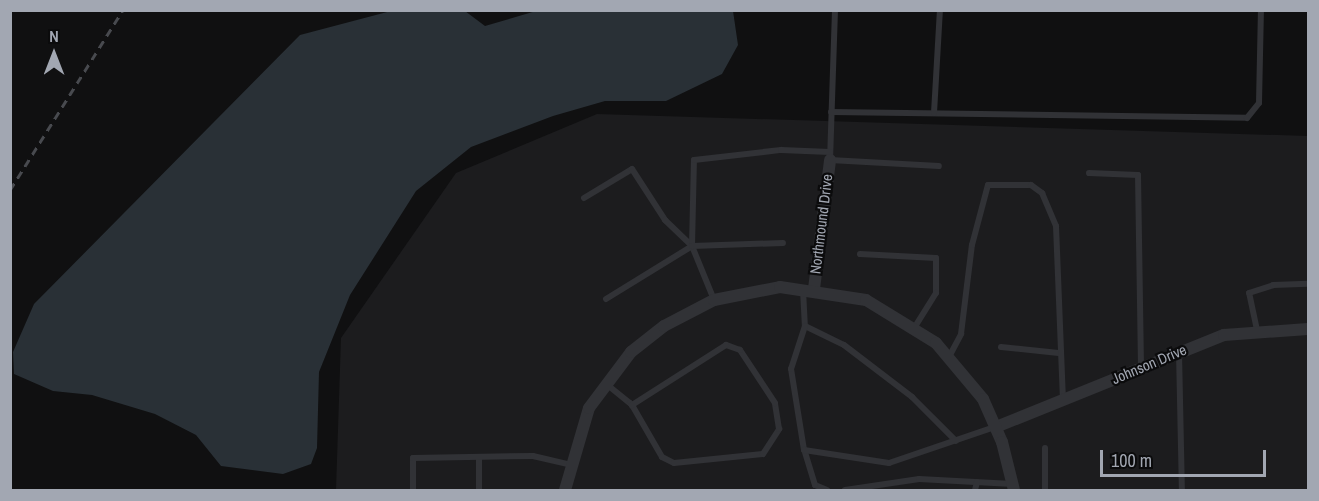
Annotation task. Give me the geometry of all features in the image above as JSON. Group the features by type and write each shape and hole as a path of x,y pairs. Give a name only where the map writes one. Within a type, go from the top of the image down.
{"street":[{"name":"Northmound Drive","path":"808,288 830,156"},
{"path":"565,490 569,464 582,424 605,383 648,337 714,300 759,289 808,288 866,300 915,326 950,355 996,427 1013,487"},
{"name":"Johnson Drive","path":"996,427 1179,351 1257,330 1308,329"}],"lane":[{"path":"830,156 836,10"},
{"path":"934,113 940,10"},
{"path":"831,111 1247,118 1259,103 1261,10"},
{"path":"714,300 692,246 694,160 781,150 939,166"},
{"path":"584,198 632,169 664,220 692,246"},
{"path":"1089,173 1138,175 1141,367"},
{"path":"950,355 961,334 972,245 988,185 994,182 1031,185 1050,208 1060,268 1059,353 1063,400"},
{"path":"606,299 692,246 783,243"},
{"path":"860,254 936,258 936,293 915,326"},
{"path":"1257,330 1249,293 1273,285 1308,284"},
{"path":"808,288 805,326 791,369 804,450 815,485 827,490"},
{"path":"805,326 844,345 912,397 956,441"},
{"path":"605,383 632,405 662,457 674,463 763,454 779,429 775,403 740,350 726,345 632,405"},
{"path":"1001,347 1059,353"},
{"path":"1179,351 1182,490"},
{"path":"804,450 889,464 996,427"},
{"path":"1045,448 1045,490"},
{"path":"413,490 413,458 533,456 569,464"},
{"path":"479,457 479,490"},
{"path":"845,490 919,478 1013,487"},
{"path":"975,490 977,482"}],"shaded area":[{"path":"391,11 465,11 485,26 536,11 733,11 738,45 722,74 666,101 605,101 553,116 471,147 416,191 350,295 319,372 317,448 311,464 283,474 221,466 196,435 155,414 92,395 53,391 14,374 13,352 34,304 300,35"},
{"path":"597,114 1308,136 1308,490 336,490 341,338 456,173"}],"railway":[{"path":"10,190 123,10"}]}
